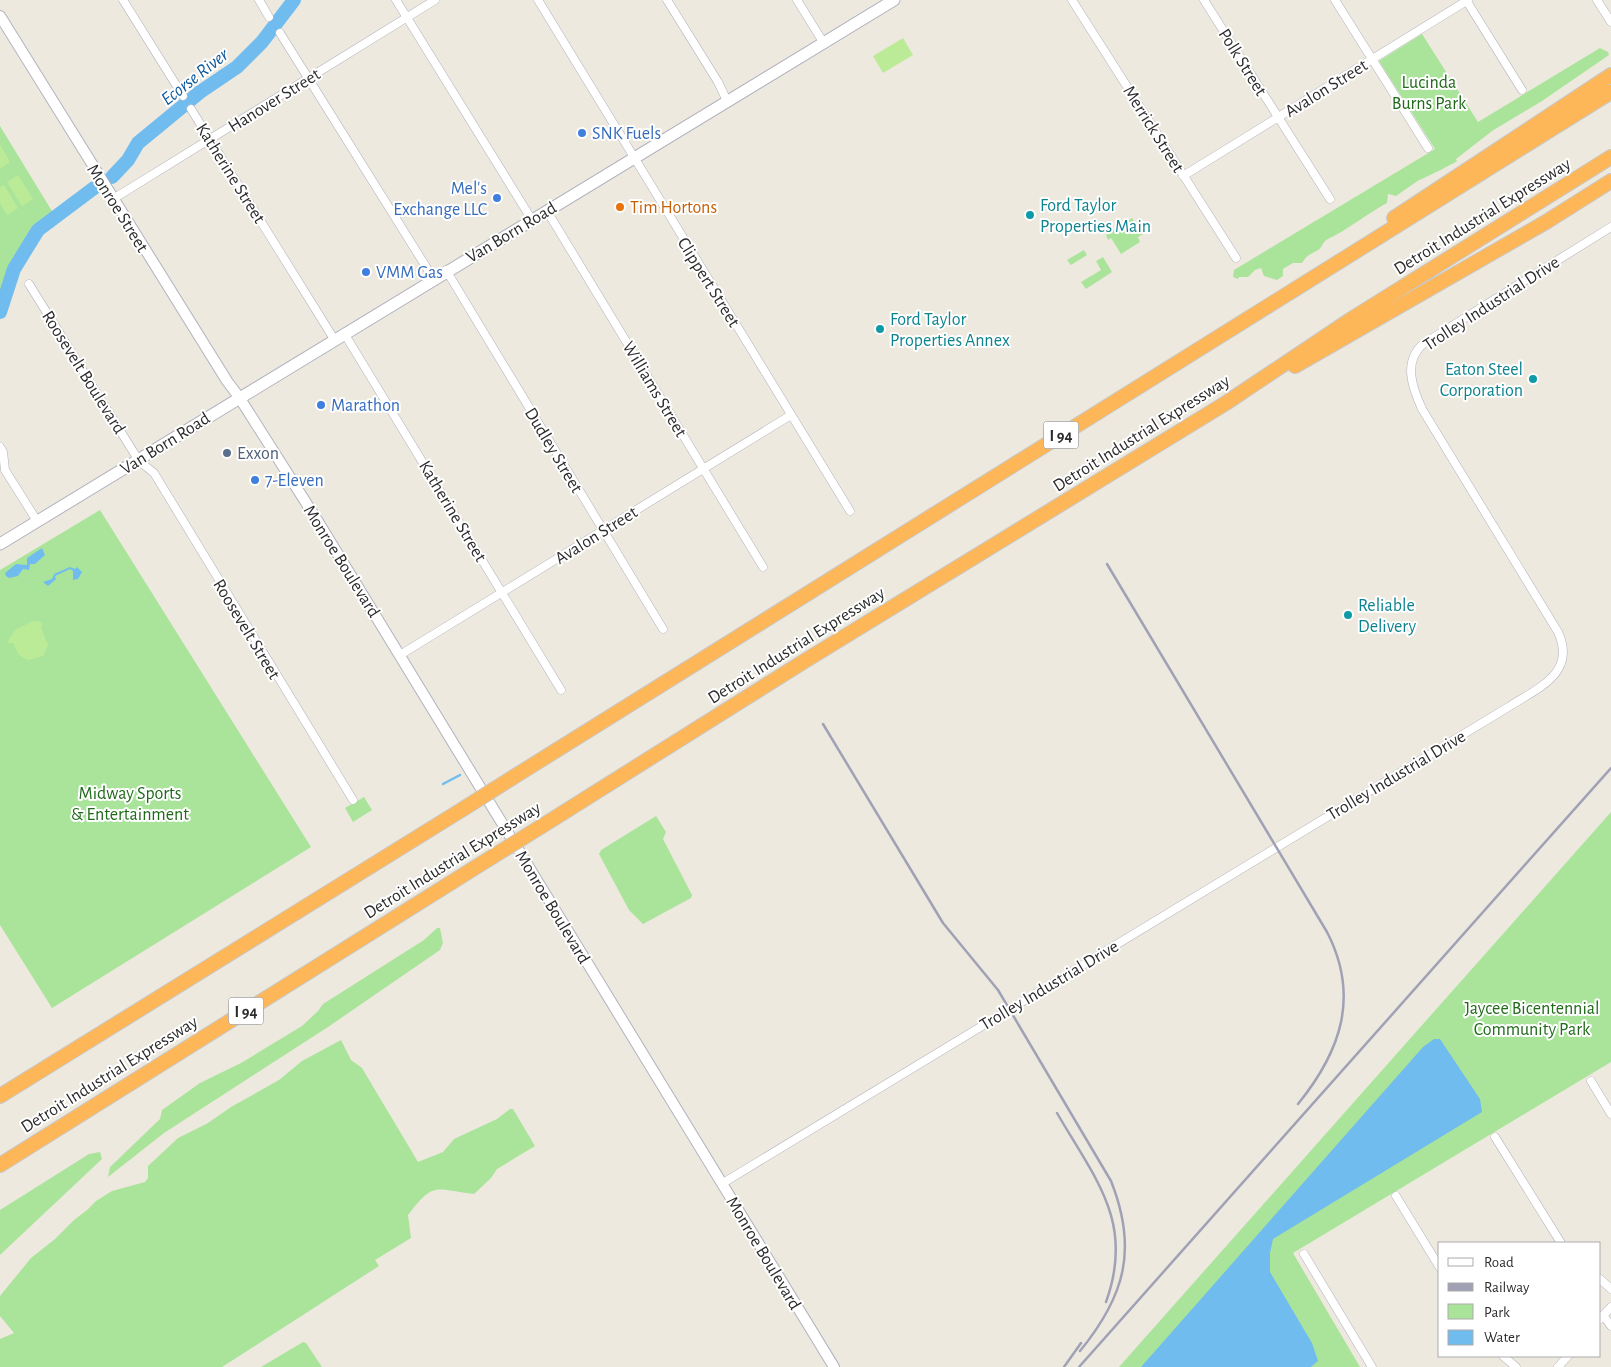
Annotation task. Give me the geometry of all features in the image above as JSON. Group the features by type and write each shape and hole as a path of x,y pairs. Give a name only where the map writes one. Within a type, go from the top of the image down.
{"highway":[{"path":"1334,264 1410,206 1611,75"},
{"name":"Detroit Industrial Expressway","path":"0,1096 1611,92"},
{"name":"Detroit Industrial Expressway","path":"0,1165 803,662 1226,403 1350,320 1611,157"},
{"path":"1226,403 1315,356 1546,222 1611,181"},
{"path":"1546,222 1611,188"}],"main road":[{"name":"Van Born Road","path":"0,544 446,270 547,211 894,0"}],"street":[{"path":"124,0 183,96"},
{"path":"259,0 269,17"},
{"path":"396,0 532,220"},
{"name":"Hanover Street","path":"110,195 210,139 435,0"},
{"name":"Clippert Street","path":"538,0 850,511"},
{"path":"667,0 718,82 727,100"},
{"path":"797,0 823,42"},
{"name":"Merrick Street","path":"1072,0 1236,258"},
{"name":"Polk Street","path":"1204,0 1330,199"},
{"path":"1335,0 1428,148"},
{"path":"1467,0 1522,90"},
{"name":"Avalon Street","path":"1183,176 1467,0"},
{"path":"1597,0 1611,22"},
{"name":"Monroe Street","path":"0,16 110,195 227,381 239,397"},
{"path":"280,33 433,278"},
{"name":"Katherine Street","path":"192,109 334,339"},
{"name":"Williams Street","path":"547,211 763,567"},
{"name":"Trolley Industrial Drive","path":"723,1183 1517,702 1554,677 1563,662 1558,632 1422,409 1413,388 1411,367 1414,356 1424,344 1611,227"},
{"name":"Dudley Street","path":"446,270 663,629"},
{"name":"Roosevelt Boulevard","path":"29,284 138,460"},
{"name":"Katherine Street","path":"344,333 561,690"},
{"name":"Monroe Boulevard","path":"239,397 400,655 834,1367"},
{"name":"Avalon Street","path":"400,655 791,415"},
{"path":"0,448 3,452 3,470 37,521"},
{"name":"Roosevelt Street","path":"138,460 154,473 353,800"},
{"path":"1591,1081 1611,1114"},
{"path":"1495,1137 1560,1242"},
{"path":"1396,1196 1438,1265"},
{"path":"1304,1254 1372,1367"},
{"path":"1601,1280 1611,1289"},
{"path":"1611,1307 1601,1317 1611,1326"},
{"path":"1505,1357 1516,1367"},
{"path":"1558,1367 1567,1357"}],"green space":[{"name":"Lucinda Burns Park","path":"1422,34 1478,122 1600,48 1608,52 1609,55 1542,101 1492,131 1456,159 1457,161 1419,180 1396,196 1388,194 1387,203 1326,240 1319,249 1308,256 1302,263 1293,263 1283,269 1283,276 1277,280 1264,276 1261,268 1255,270 1248,277 1239,277 1238,279 1233,277 1234,270 1435,149 1379,61"},
{"path":"903,38 913,55 883,73 873,56"},
{"path":"0,126 55,216 35,235 20,259 8,285 0,312"},
{"path":"0,145 10,162 0,169"},
{"path":"18,175 33,199 22,206 7,182"},
{"path":"4,185 18,208 7,215 0,203 0,187"},
{"path":"1132,218 1143,234 1138,237 1140,242 1121,254 1111,238 1108,240 1106,235"},
{"path":"1084,250 1087,255 1071,265 1067,260"},
{"path":"1103,257 1112,272 1086,289 1081,282 1101,270 1096,261"},
{"name":"Midway Sports & Entertainment","path":"100,510 311,847 52,1008 0,925 0,570"},
{"path":"33,621 42,622 41,628 48,645 43,656 28,660 19,655 13,643 7,643 15,630"},
{"path":"364,797 372,810 353,822 345,808"},
{"name":"Jaycee Bicentennial Community Park","path":"1611,812 1611,1062 1293,1253 1360,1367 1119,1367"},
{"path":"656,816 666,832 663,839 692,895 691,898 643,924 629,910 599,854 601,850"},
{"path":"437,928 440,928 443,943 440,950 328,1027 164,1133 108,1177 110,1167 160,1119 162,1110 200,1083 241,1063 302,1026 323,1004 424,940"},
{"path":"341,1040 351,1060 362,1068 418,1162 443,1152 454,1139 497,1119 510,1109 513,1109 535,1146 497,1169 491,1178 474,1194 442,1189 430,1192 408,1215 411,1238 375,1260 379,1266 222,1367 0,1367 0,1339 14,1333 0,1316 0,1296 31,1258 55,1239 96,1201 112,1191 145,1182 148,1178 148,1166 178,1138 208,1123 231,1107 279,1080 302,1061"},
{"path":"100,1152 102,1159 0,1255 0,1210 89,1154"},
{"path":"303,1342 306,1343 322,1367 261,1367"}],"water":[{"path":"42,548 45,555 35,564 30,564 29,570 23,569 18,576 9,578 6,576 5,573 16,564 27,565 27,558"},
{"path":"70,567 75,569 77,567 82,572 78,579 73,580 73,571 70,569 55,576 56,579 48,586 43,582 52,579 54,574"},
{"path":"1434,1039 1440,1039 1480,1099 1482,1112 1273,1239 1270,1253 1270,1272 1312,1343 1318,1361 1311,1367 1141,1367 1423,1047"}],"waterway":[{"name":"Ecorse River","path":"112,177 128,160 138,143 200,92 237,67 262,42 294,0"},
{"name":"Ecorse River","path":"0,312 14,269 38,230 94,188"},
{"path":"443,784 460,775"}],"railway":[{"path":"1107,564 1327,932 1337,956 1342,978 1344,1001 1341,1022 1335,1043 1325,1064 1298,1104"},
{"path":"823,724 943,923 998,990 1111,1181 1124,1229 1125,1250 1122,1271 1117,1291 1108,1311 1080,1351"},
{"path":"1079,1367 1611,768"},
{"path":"1057,1113 1097,1181 1107,1202 1113,1224 1116,1248 1114,1274 1106,1302"},
{"path":"1064,1367 1081,1343"}],"place":[{"name":"SNK Fuels","path":"582,133"},
{"name":"Mel's Exchange LLC","path":"497,198"},
{"name":"Tim Hortons","path":"620,207"},
{"name":"Ford Taylor Properties Main","path":"1030,215"},
{"name":"VMM Gas","path":"366,272"},
{"name":"Ford Taylor Properties Annex","path":"880,329"},
{"name":"Eaton Steel Corporation","path":"1533,379"},
{"name":"Marathon","path":"321,405"},
{"name":"Exxon","path":"227,453"},
{"name":"7-Eleven","path":"255,480"},
{"name":"Reliable Delivery","path":"1348,615"}]}
